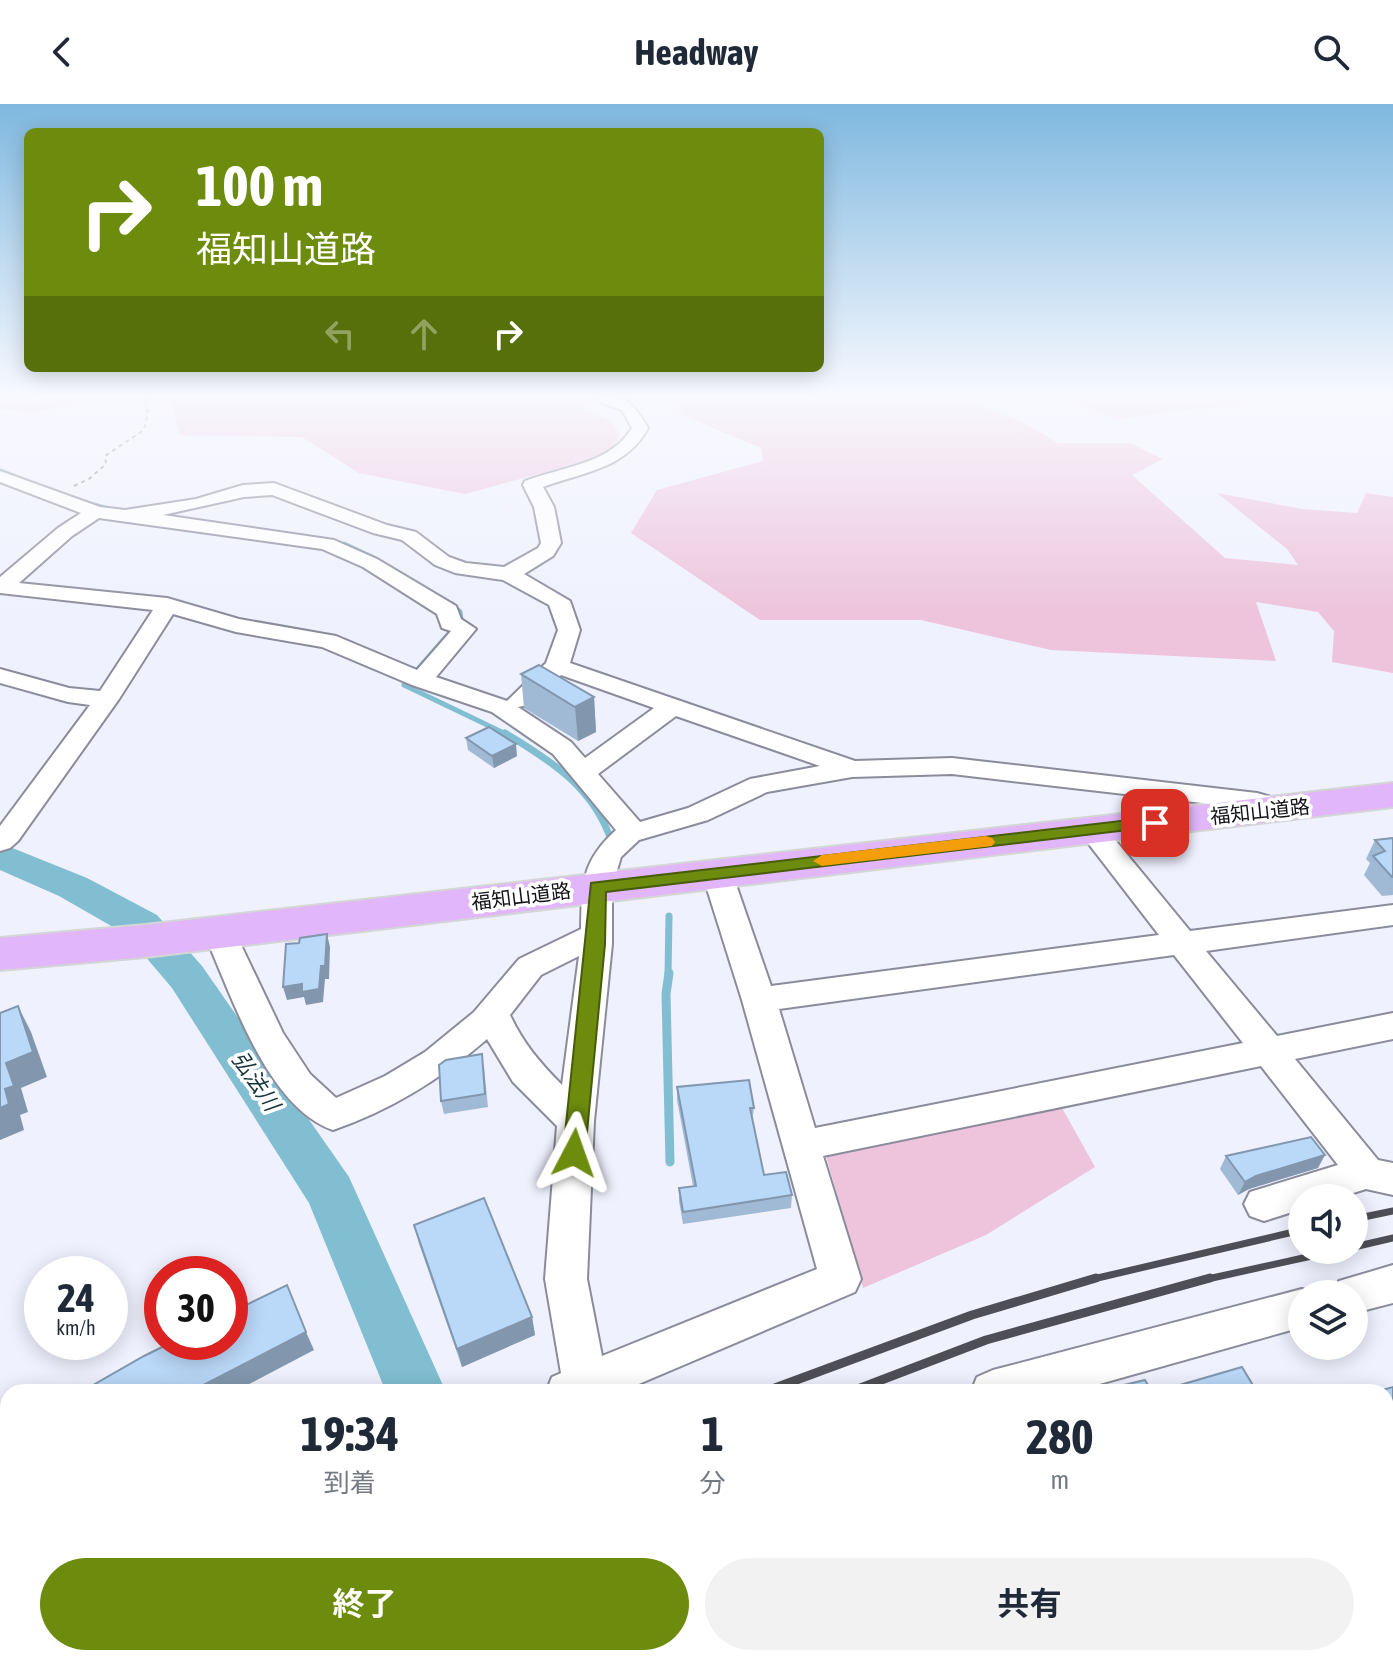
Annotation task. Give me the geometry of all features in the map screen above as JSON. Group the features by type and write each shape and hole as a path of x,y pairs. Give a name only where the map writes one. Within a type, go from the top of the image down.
{"highway":[{"name":"福知山道路","path":"0,954 77,949 1393,795"},
{"name":"福知山道路","path":"0,972 77,949"}],"street":[{"path":"508,574 546,552 551,543 544,507 532,485 578,469"},
{"path":"0,476 96,512 327,544 370,563 448,611 458,626 421,680"},
{"path":"125,516 198,504 251,489 274,489 380,529 409,536 442,561 462,569 508,574 559,601 569,630 557,666 520,699 501,707"},
{"path":"1,587 65,532 96,512"},
{"path":"1,587 167,605 236,625 328,641 421,680 501,707 562,748 632,831"},
{"path":"4,831 107,699 167,605"},
{"path":"557,666 852,769"},
{"path":"0,676 68,695 107,699"},
{"path":"582,773 673,706"},
{"path":"579,1384 566,1279 576,1121 597,887 607,854 632,831 645,831 698,814 760,785 852,769 967,768 1242,799 1282,809"},
{"path":"1092,830 1269,1052 1380,1176 1264,1204"},
{"path":"594,1384 840,1279 759,1000 717,873"},
{"path":"759,1000 1393,915"},
{"path":"211,932 225,945 264,1030 316,1105 333,1115 398,1086 437,1062 492,1014 530,967 595,935"},
{"path":"492,1014 508,1047 526,1072 576,1121"},
{"path":"799,1146 1393,1026"},
{"path":"1368,1290 1393,1284"},
{"path":"1022,1384 1288,1312"}],"path":[{"path":"49,496 89,479 101,469"}],"shaded area":[{"path":"352,469 558,469 465,494 359,473"},
{"path":"734,469 1144,469 1132,475 1225,558 1298,565 1287,549 1217,493 1302,509 1357,513 1366,493 1393,497 1393,673 1332,662 1334,631 1318,612 1256,602 1276,661 1051,650 921,620 760,620 631,533 657,490"},
{"path":"1061,1106 1095,1167 986,1235 863,1288 826,1156"}],"building":[{"path":"539,665 594,697 575,707 521,674"},
{"path":"489,727 516,744 492,756 466,738"},
{"path":"1393,838 1392,877 1373,856 1385,851 1375,840"},
{"path":"327,934 325,966 321,966 319,989 302,992 302,984 283,987 286,944 299,943 300,938"},
{"path":"18,1006 33,1052 6,1063 14,1086 5,1089 9,1104 0,1108 0,1013"},
{"path":"482,1054 485,1094 441,1101 439,1065 446,1060"},
{"path":"749,1080 754,1108 750,1108 764,1175 786,1172 792,1195 683,1212 679,1188 696,1186 677,1087"},
{"path":"1311,1137 1325,1155 1245,1182 1226,1156"},
{"path":"484,1198 532,1317 457,1349 414,1225"},
{"path":"287,1285 306,1332 205,1384 95,1384 144,1356 144,1360 248,1360 248,1304"},
{"path":"1242,1367 1252,1384 1184,1384"}],"waterway":[{"path":"0,470 24,480"},
{"path":"84,502 115,510"},
{"path":"305,536 348,546"},
{"path":"348,546 376,559"},
{"path":"452,604 460,612 461,620 404,685 508,735"},
{"path":"505,733 570,778 595,807 612,843"},
{"name":"弘法川","path":"0,855 73,887 142,925 187,977 331,1193 413,1384"},
{"path":"668,975 669,916"},
{"path":"669,973 666,994 670,1162"}],"railway":[{"path":"1368,1216 1393,1211"},
{"path":"1090,1280 1288,1233"},
{"path":"1368,1244 1393,1238"},
{"path":"1203,1280 1288,1261"},
{"path":"1090,1280 1096,1278"},
{"path":"871,1384 986,1340 1210,1278"},
{"path":"786,1384 972,1315 1090,1280"}],"slow traffic":[{"path":"822,861 986,842"}],"route":[{"path":"574,1153 596,944 597,887 1155,823"}]}
